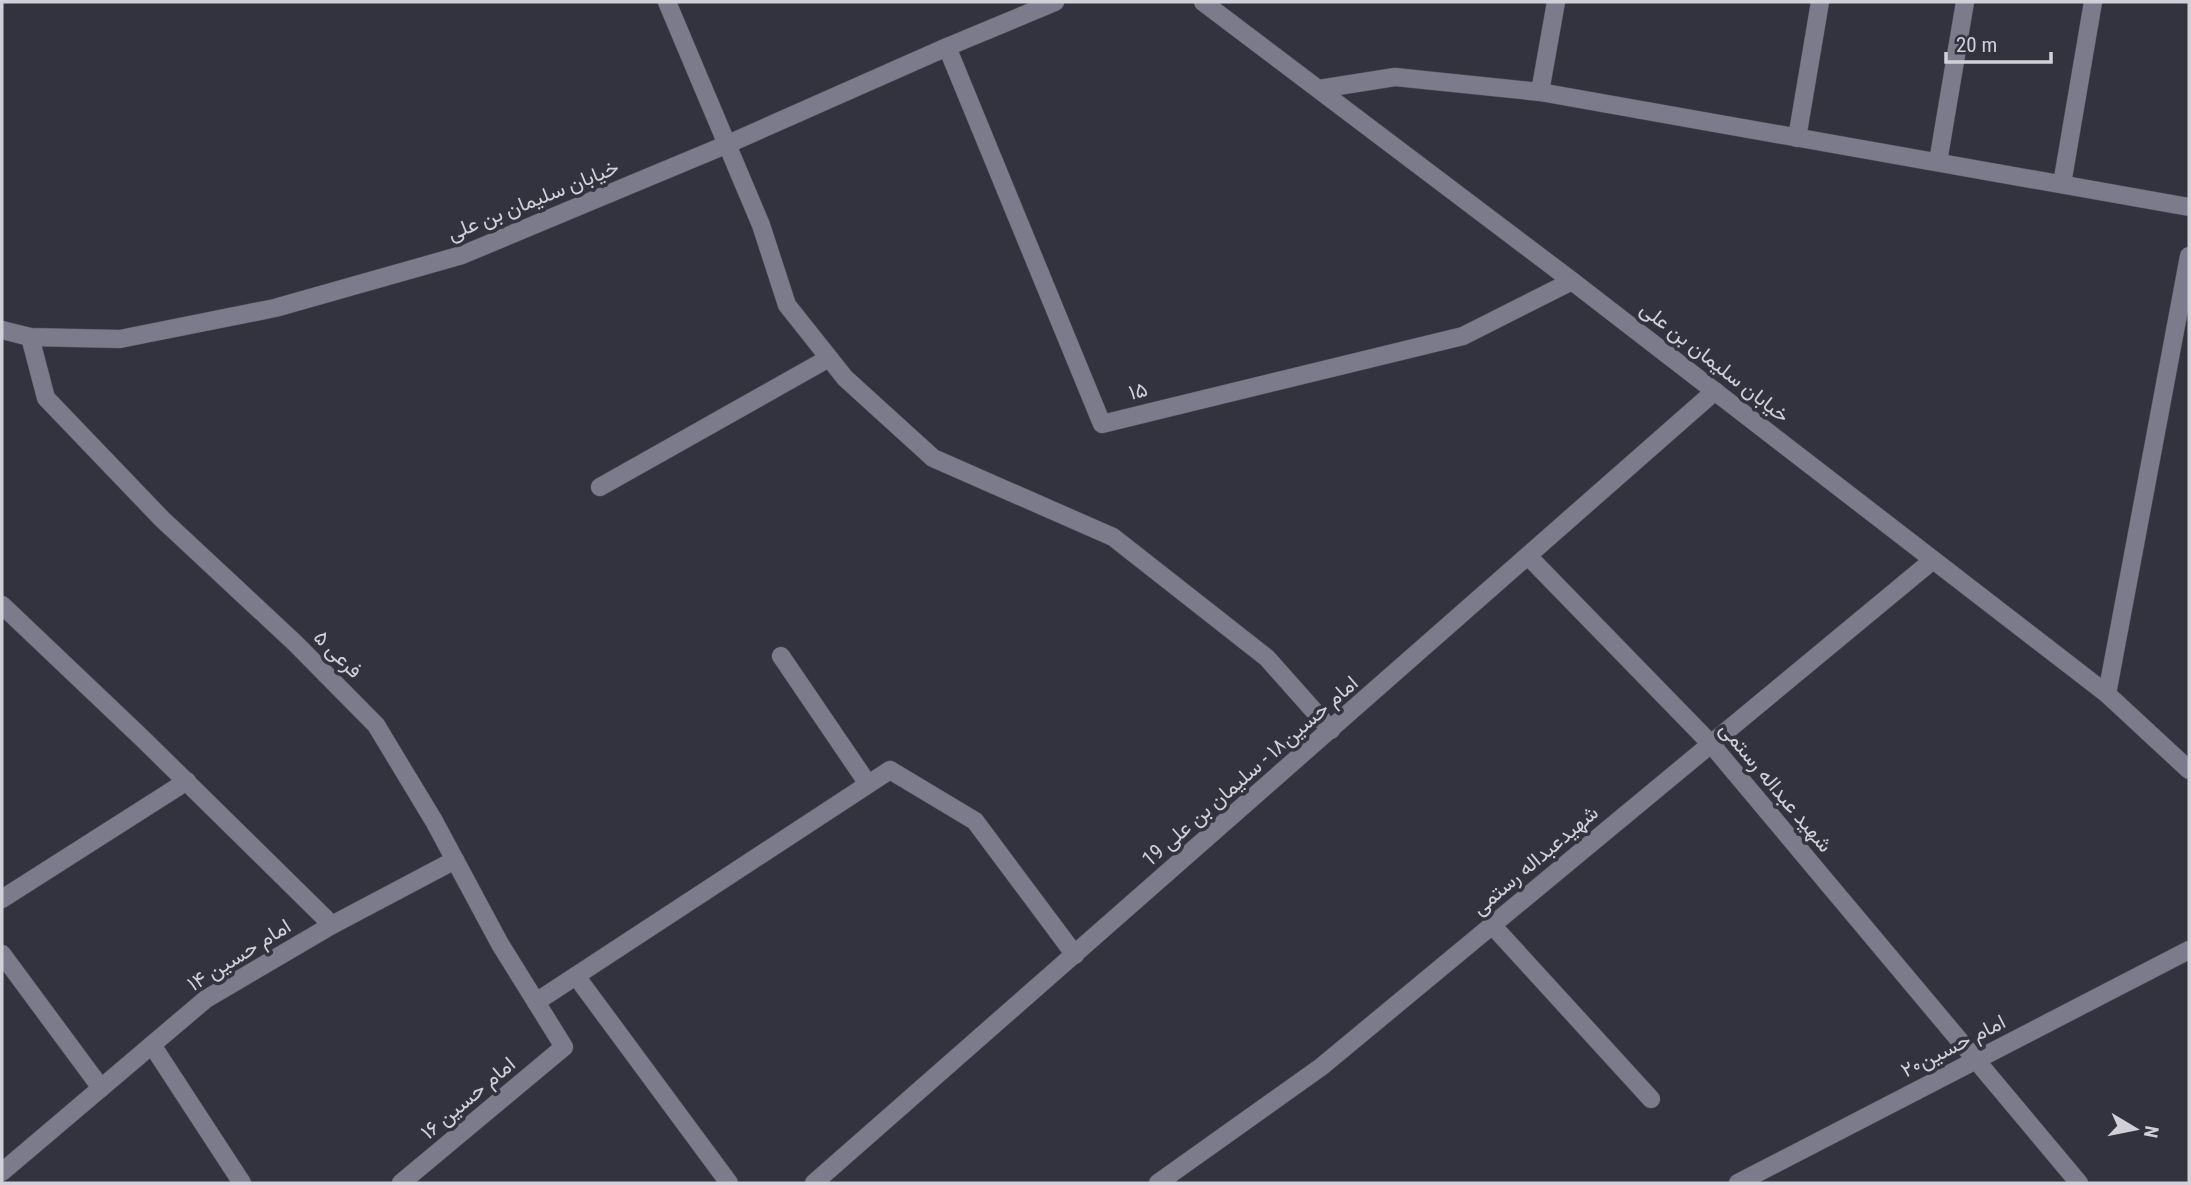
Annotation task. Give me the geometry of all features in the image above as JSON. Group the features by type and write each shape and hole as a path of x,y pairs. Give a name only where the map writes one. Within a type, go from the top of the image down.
{"street":[{"path":"667,2 761,225 787,305 845,378 933,458 1113,537 1267,657 1331,730"},
{"name":"خیابان سلیمان بن علی","path":"2,330 30,337 120,339 275,308 462,255 1055,2"},
{"name":"خیابان سلیمان بن علی","path":"1203,2 1572,281 2107,694 2189,770"},
{"path":"1540,92 1556,2"},
{"path":"1797,138 1820,2"},
{"path":"1938,162 1965,2"},
{"path":"2062,184 2093,2"},
{"name":"۱۵","path":"947,47 1102,424 1463,336 1572,281"},
{"path":"1319,89 1395,77 1540,92 2189,207"},
{"path":"2107,694 2189,257"},
{"name":"فرعی ۵","path":"30,337 46,398 162,519 295,643 376,725 434,821 500,944 564,1047"},
{"path":"600,487 830,358"},
{"name":"امام حسین۱۸ - سلیمان بن علی 19","path":"814,1183 1715,391"},
{"name":"شهید عبداله رستمی","path":"1528,556 1711,744 2079,1183"},
{"name":"شهیدعبداله رستمی","path":"1158,1183 1321,1067 1933,560"},
{"path":"2,605 187,781 332,925"},
{"path":"781,656 868,784"},
{"path":"536,1002 890,770 975,821 1074,955"},
{"path":"2,899 187,781"},
{"name":"امام حسین ۱۴","path":"2,1172 206,999 332,925 455,860"},
{"path":"1492,925 1651,1098"},
{"name":"امام حسین۲۰","path":"1738,1183 2189,950"},
{"path":"2,954 101,1088"},
{"path":"576,975 729,1183"},
{"path":"152,1045 242,1183"},
{"name":"امام حسین ۱۶","path":"401,1183 564,1047"}]}
